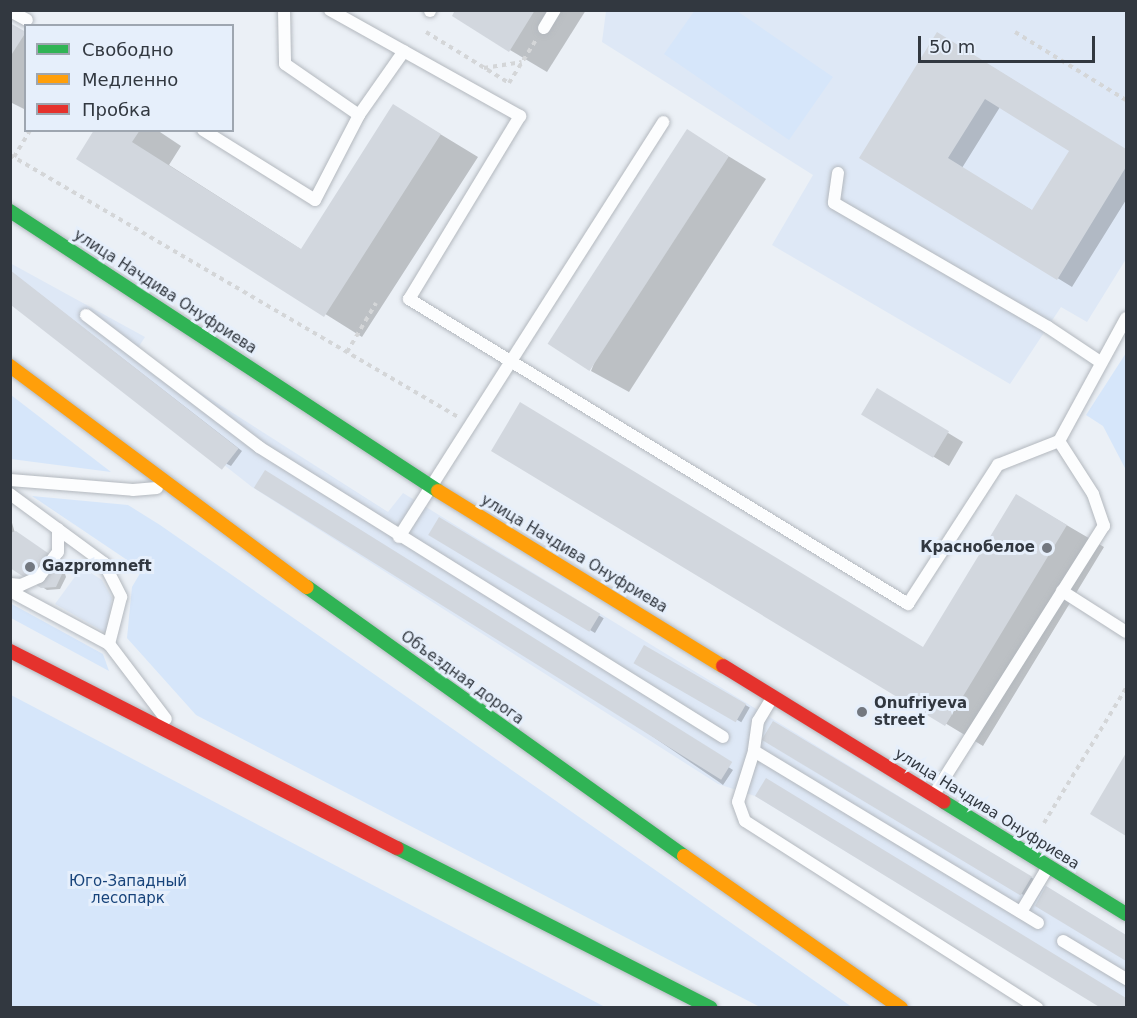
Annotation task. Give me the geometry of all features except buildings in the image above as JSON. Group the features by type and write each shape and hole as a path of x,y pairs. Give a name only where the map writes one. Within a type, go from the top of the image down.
{"main road":[{"name":"улица Начдива Онуфриева","path":"10,211 431,487 774,694 933,796 1126,914"},
{"name":"Объездная дорога","path":"10,366 168,487 901,1008"},
{"path":"10,651 711,1008"}],"lane":[{"path":"284,10 285,64 359,115"},
{"path":"330,10 520,116 409,299 511,364 908,604 998,465 1059,441 1099,361 1126,318"},
{"path":"544,28 555,10"},
{"path":"10,11 27,20"},
{"path":"206,132 315,200 359,115 407,53"},
{"path":"399,537 663,122"},
{"path":"838,173 834,203 1048,327 1099,361"},
{"path":"86,315 259,447 399,537 723,737"},
{"path":"933,796 1104,526 1093,494 1059,441"},
{"path":"10,480 133,490 168,487"},
{"path":"10,494 104,563 122,597 109,645"},
{"path":"10,584 21,585 39,577 58,552 58,529"},
{"path":"10,591 109,645 179,737"},
{"path":"1062,591 1126,632"},
{"path":"774,694 758,721 754,751 738,802 745,821 1037,1008"},
{"path":"754,751 1038,923"},
{"path":"1021,912 1048,867"},
{"path":"1063,941 1126,979"}],"path":[{"path":"407,53 426,32 436,15 430,11"},
{"path":"426,32 509,83 544,28"},
{"path":"1015,32 1126,100"},
{"path":"483,68 522,62"},
{"path":"29,132 12,156 471,425"},
{"path":"347,352 376,303"},
{"path":"1044,823 1126,688"}],"shaded area":[{"path":"606,11 1126,11 1126,259 1087,322 1061,307 1010,384 772,245 813,175 602,42"},
{"path":"10,263 145,337 136,351 388,512 403,493 1126,935 1126,1007 1101,1007 755,796 718,784 252,487 11,297"},
{"path":"82,567 102,580 112,598 106,633 55,604"}],"green space":[{"path":"695,10 737,11 833,77 789,140 664,54"},
{"path":"1126,353 1126,470 1103,426 1086,415"},
{"path":"11,395 111,472 11,459"},
{"path":"32,496 128,505 852,1007 760,1007 196,715 127,638 132,587 142,570"},
{"path":"10,603 103,654 109,671 11,618"},
{"name":"Юго-Западный лесопарк","path":"11,695 605,1007 11,1007"}],"traffic: fast":[{"path":"10,211 438,491"},
{"path":"307,587 684,856"},
{"path":"944,802 1126,914"},
{"path":"397,848 711,1008"}],"traffic: slow":[{"path":"10,366 307,587"},
{"path":"438,491 723,666"},
{"path":"684,856 901,1008"}],"traffic: jam":[{"path":"10,651 397,848"},
{"path":"723,666 944,802"}],"place":[{"name":"Краснобелое","path":"1047,548"},
{"name":"Gazpromneft","path":"30,567"},
{"name":"Onufriyeva street","path":"862,712"}]}
